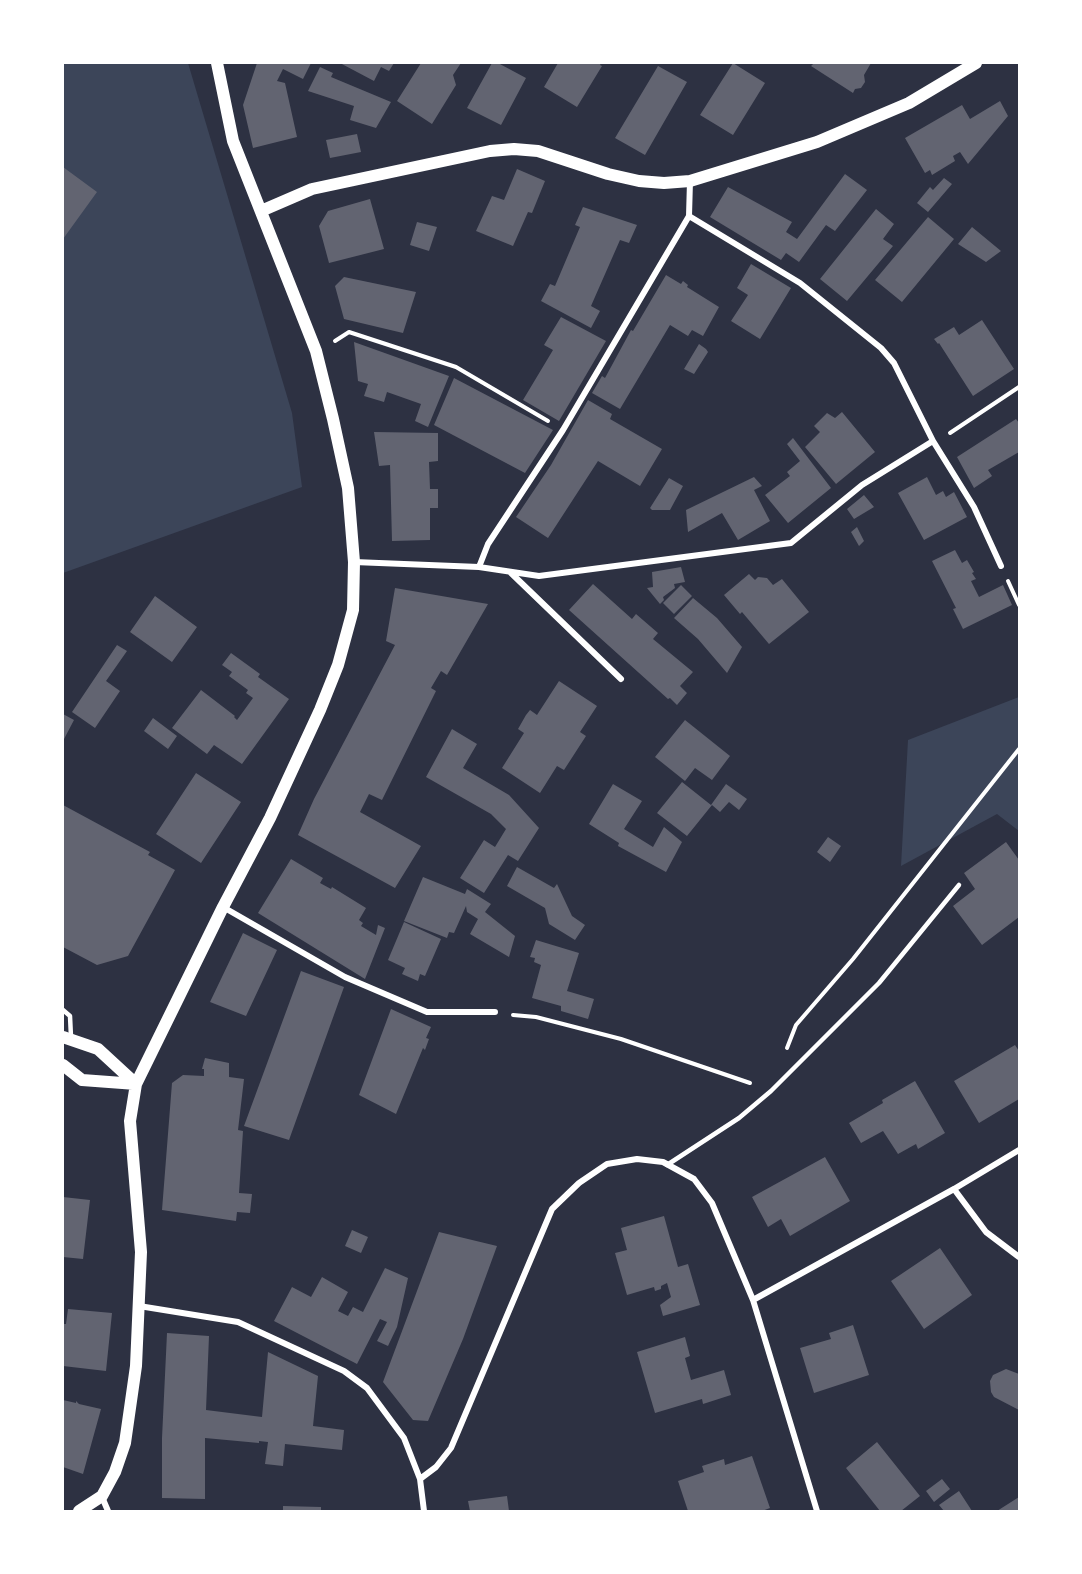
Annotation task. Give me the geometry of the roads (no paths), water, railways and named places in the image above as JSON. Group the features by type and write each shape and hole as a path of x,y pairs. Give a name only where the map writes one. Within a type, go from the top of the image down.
{"main road":[{"path":"79,1511 102,1496 116,1472 125,1443 136,1366 141,1252 130,1121 136,1084 223,907 270,818 330,689 353,610 354,562 348,488 316,351 233,141 217,63"},
{"path":"261,211 312,189 490,150 538,151 608,174 639,181 664,183 690,181 817,142 909,103 976,63"},
{"path":"67,1038 98,1049 136,1084"},
{"path":"63,1065 82,1080 136,1084"}],"street":[{"path":"479,567 488,544 563,430 689,216 690,181"},
{"path":"689,216 800,283 881,348 894,363 933,441 974,507 1001,566"},
{"path":"354,562 479,567 539,576 791,543 862,485 933,441"},
{"path":"511,573 621,679"},
{"path":"223,907 345,977 427,1012 495,1012"},
{"path":"753,1300 954,1189 1019,1150"},
{"path":"420,1479 436,1467 451,1448 552,1209 579,1183 607,1164 637,1159 663,1162 694,1179 712,1203 753,1300 817,1511"},
{"path":"954,1189 986,1232 1019,1257"},
{"path":"139,1306 238,1322 344,1371 367,1388 404,1438 420,1479 424,1511"},
{"path":"102,1496 108,1511"}],"lane":[{"path":"668,1165 739,1118 771,1090 879,983 959,885"},
{"path":"63,1010 70,1016 67,1038"}]}
